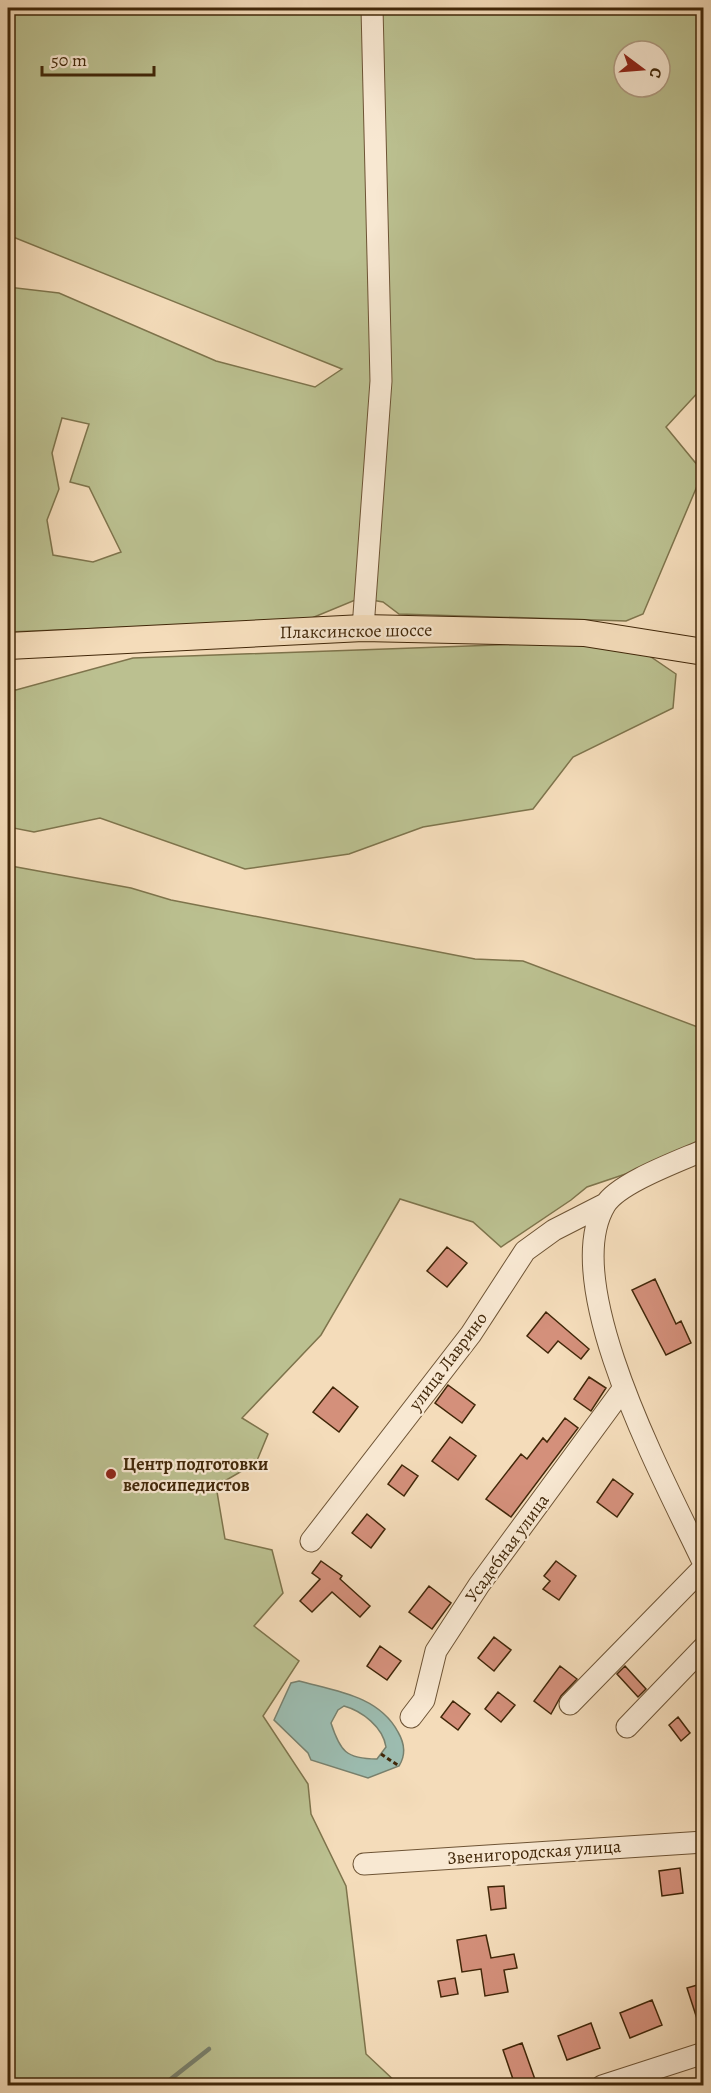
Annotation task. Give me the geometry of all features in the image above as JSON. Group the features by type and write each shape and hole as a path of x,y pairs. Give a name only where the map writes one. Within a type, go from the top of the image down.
{"main road":[{"name":"Плаксинское шоссе","path":"8,646 363,628 584,633 704,652"}],"street":[{"path":"363,628 381,381 372,8"},
{"name":"улица Лаврино","path":"310,1541 471,1334 525,1251 554,1230 605,1204 631,1183 704,1150"},
{"path":"570,1704 704,1566 623,1389 593,1276 595,1233 605,1204"},
{"name":"Усадебная улица","path":"411,1717 424,1700 436,1651 479,1585 623,1389"},
{"path":"627,1726 704,1647"},
{"name":"Звенигородская улица","path":"364,1864 704,1842"},
{"path":"602,2085 704,2053"}],"path":[{"path":"381,1754 399,1766"}],"green space":[{"path":"8,8 703,8 703,387 666,427 703,472 643,614 626,621 399,614 383,602 360,598 307,620 8,632 8,287 59,293 216,361 315,387 342,369 8,235","holes":["62,418 89,424 70,482 89,487 121,552 93,562 53,555 47,520 59,489 52,453"]},
{"path":"582,642 648,655 676,674 673,708 573,757 533,809 423,827 349,854 245,869 100,818 34,832 8,827 8,688 16,690 133,658"},
{"name":"Центр подготовки велосипедистов","path":"11,866 131,888 171,900 475,959 523,961 703,1029 703,1148 587,1187 501,1247 473,1222 400,1199 321,1335 242,1418 268,1434 256,1463 216,1486 225,1539 272,1550 283,1593 254,1626 299,1661 263,1716 308,1784 311,1814 346,1886 366,2054 399,2085 8,2085 8,875"}],"shaded area":[{"path":"299,1681 342,1692 380,1710 390,1720 402,1741 404,1754 399,1766 368,1778 311,1760 308,1753 274,1720 291,1683","holes":["344,1706 371,1721 381,1733 386,1747 377,1759 351,1755 341,1747 331,1723 338,1710"]}],"building":[{"path":"447,1247 467,1263 447,1287 427,1271"},
{"path":"655,1279 676,1324 681,1321 691,1343 666,1355 632,1290"},
{"path":"546,1312 589,1349 581,1359 558,1341 548,1353 527,1336"},
{"path":"589,1377 606,1388 591,1411 574,1399"},
{"path":"448,1385 475,1405 462,1423 435,1403"},
{"path":"333,1387 358,1407 339,1432 313,1412"},
{"path":"565,1418 578,1428 511,1517 486,1499 521,1454 527,1459 543,1438 547,1442"},
{"path":"450,1437 476,1456 458,1480 432,1461"},
{"path":"402,1465 418,1476 404,1496 388,1484"},
{"path":"613,1479 633,1494 617,1517 597,1502"},
{"path":"367,1514 385,1529 371,1548 352,1533"},
{"path":"321,1561 342,1576 340,1579 370,1606 360,1617 332,1592 312,1612 300,1601 320,1579 312,1573"},
{"path":"556,1561 576,1576 559,1600 543,1589 550,1581 544,1576"},
{"path":"429,1586 451,1603 432,1629 409,1612"},
{"path":"494,1637 511,1650 494,1671 478,1658"},
{"path":"380,1646 401,1661 387,1680 367,1666"},
{"path":"560,1666 577,1679 561,1696 551,1714 534,1701"},
{"path":"625,1666 646,1689 638,1697 617,1674"},
{"path":"498,1692 515,1705 501,1722 485,1709"},
{"path":"453,1701 470,1714 458,1730 441,1717"},
{"path":"678,1717 690,1733 681,1741 669,1725"},
{"path":"680,1868 683,1893 662,1896 659,1871"},
{"path":"504,1886 506,1908 491,1910 488,1887"},
{"path":"486,1935 491,1958 514,1954 517,1968 504,1970 508,1992 485,1996 481,1969 462,1972 457,1940"},
{"path":"455,1978 458,1994 441,1997 438,1981"},
{"path":"704,1983 704,2030 701,2031 687,1988"},
{"path":"652,2000 662,2025 630,2038 620,2013"},
{"path":"591,2023 600,2048 567,2060 558,2036"},
{"path":"522,2043 537,2085 515,2085 503,2050"}],"waterway":[{"path":"162,2086 209,2049"}],"place":[{"name":"Центр подготовки велосипедистов","path":"111,1474"}]}
